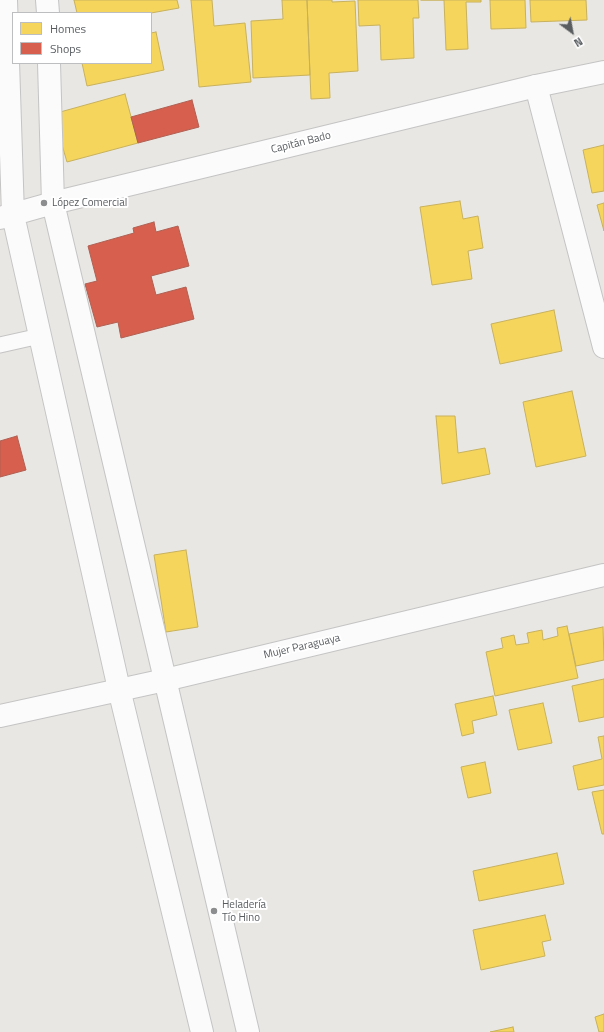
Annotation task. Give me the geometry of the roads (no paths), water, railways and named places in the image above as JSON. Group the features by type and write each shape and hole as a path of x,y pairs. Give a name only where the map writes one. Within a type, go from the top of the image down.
{"main road":[{"path":"6,0 6,217 40,336 119,689 202,1032"},
{"path":"47,0 48,12"},
{"path":"49,64 53,203 248,1032"},
{"name":"Capitán Bado","path":"6,217 53,203 536,86 604,72"},
{"path":"536,86 604,347"},
{"name":"Mujer Paraguaya","path":"0,716 165,680 604,576"}],"lane":[{"path":"0,345 40,336"}],"place":[{"name":"López Comercial","path":"44,203"},
{"name":"Heladería Tío Hino","path":"214,911"}]}
